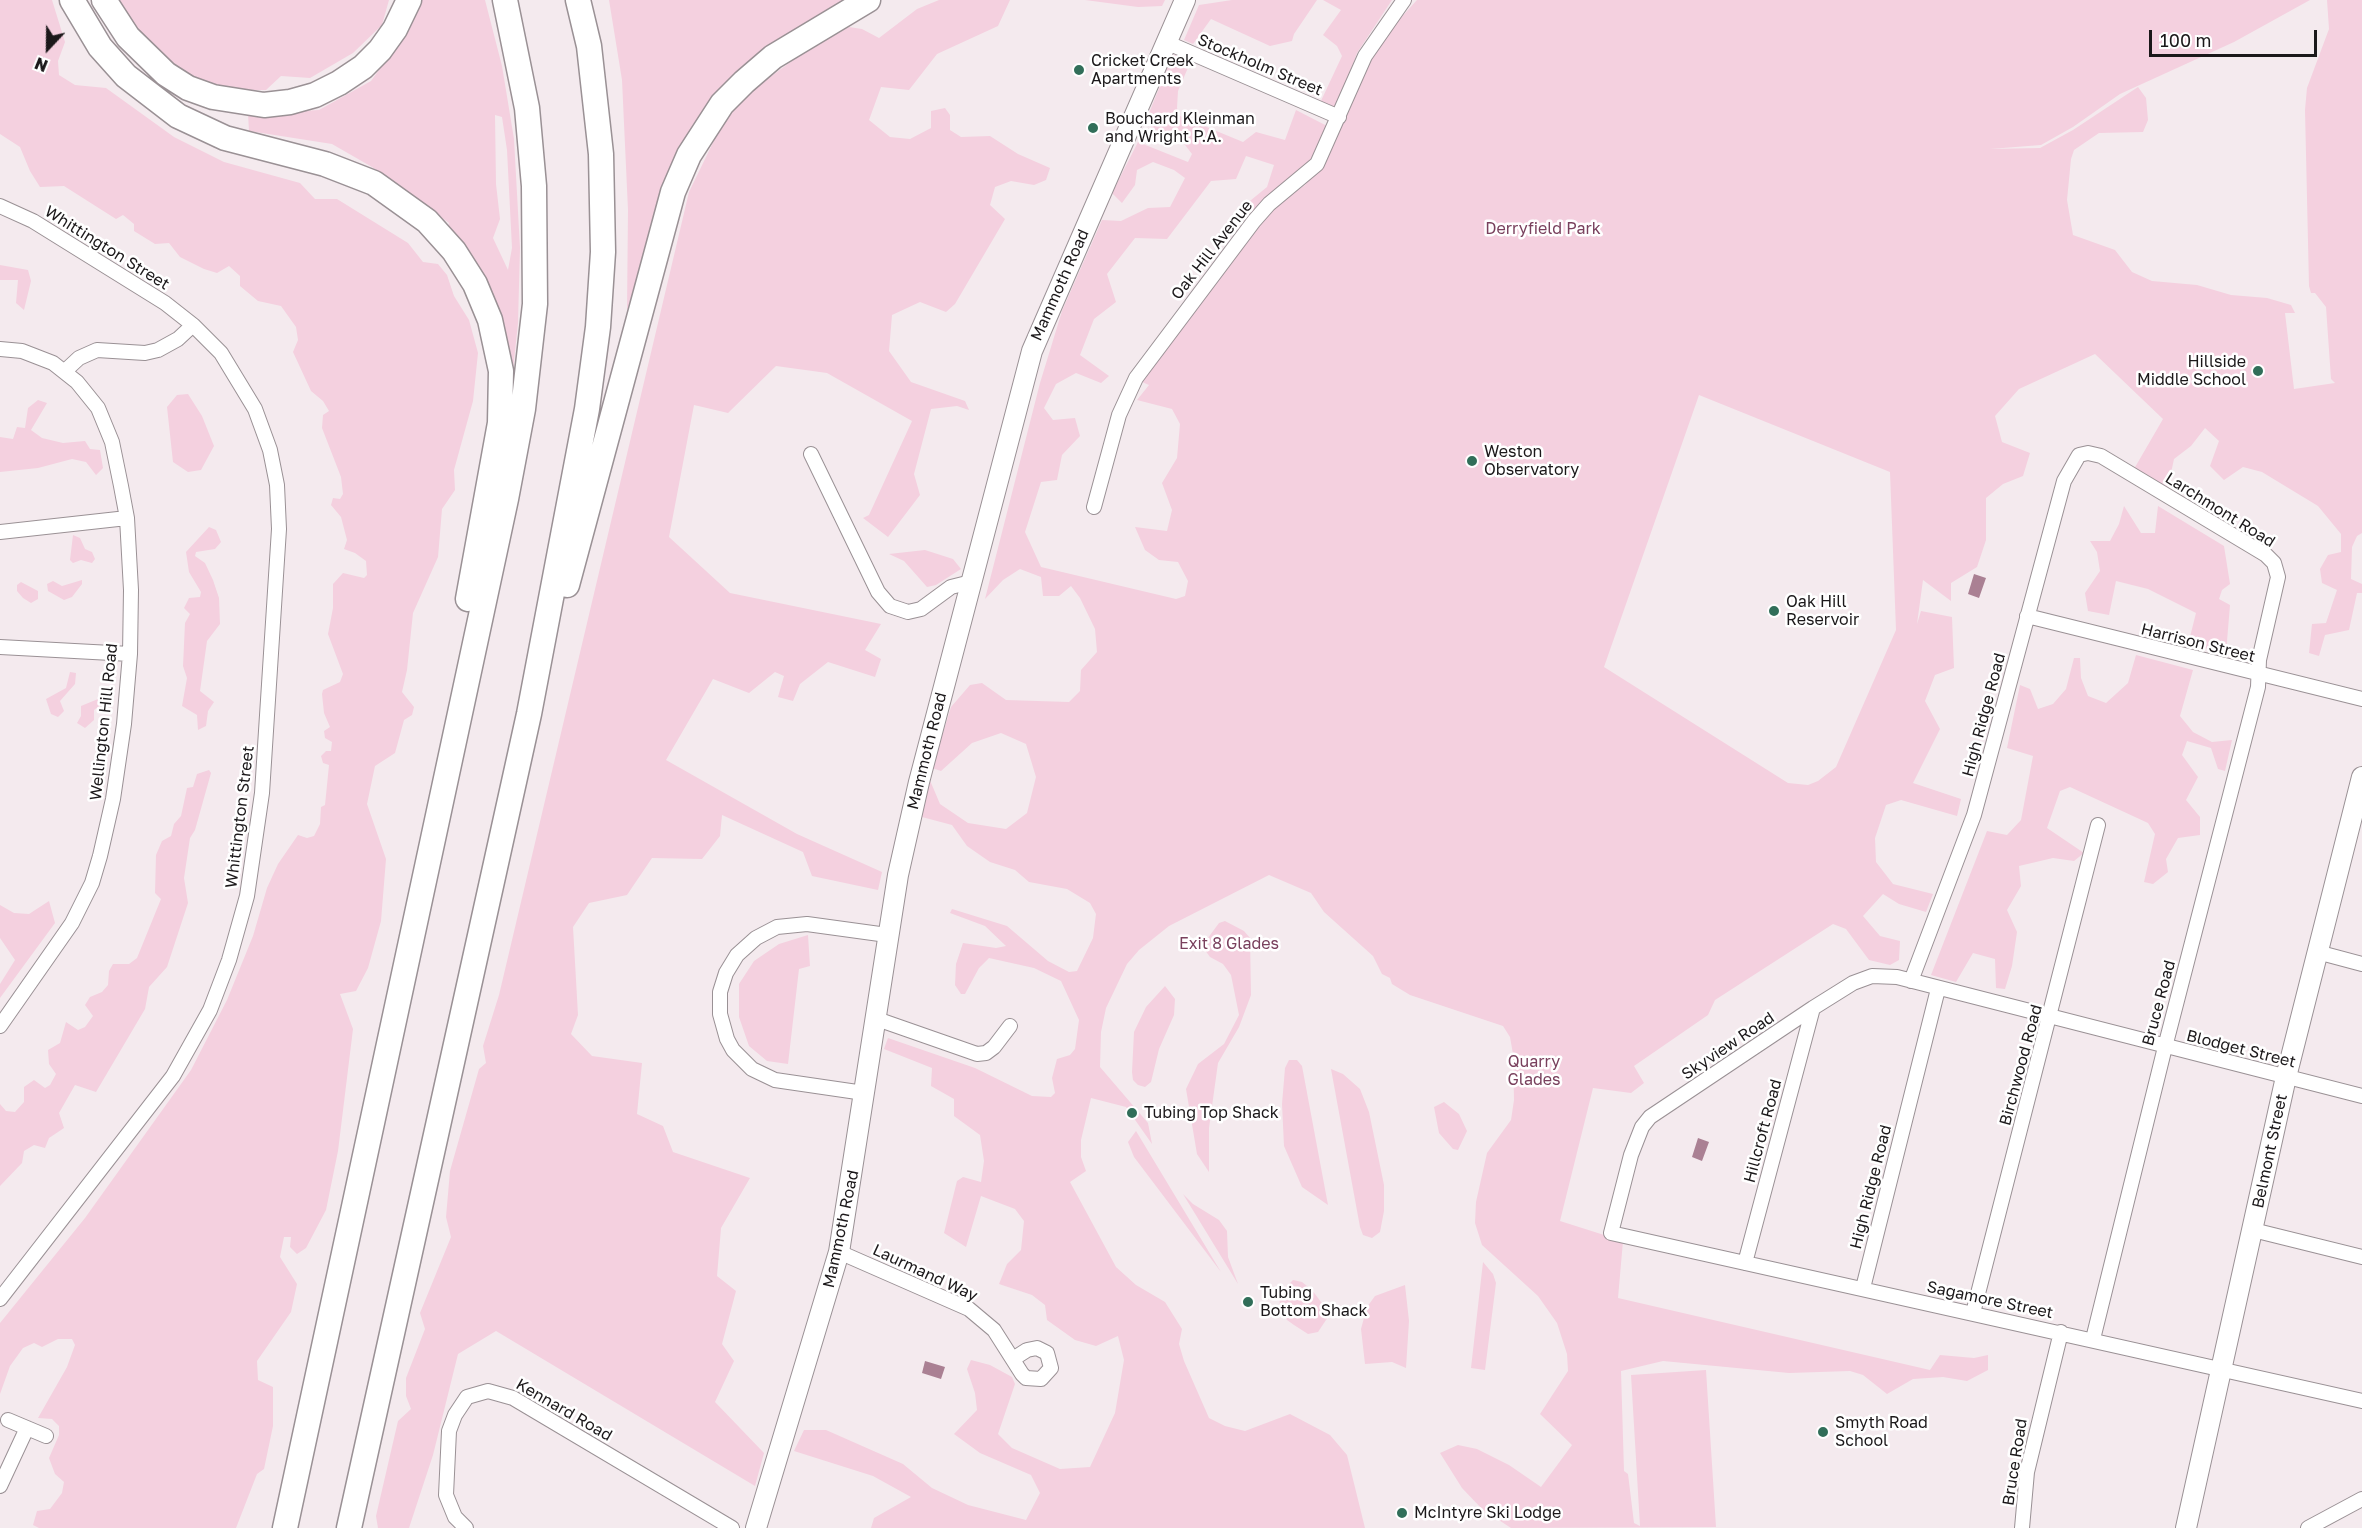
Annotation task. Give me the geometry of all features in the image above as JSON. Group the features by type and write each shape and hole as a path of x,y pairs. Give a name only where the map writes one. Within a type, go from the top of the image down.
{"highway":[{"path":"72,0 100,47 126,76 156,101 185,120 225,138 325,164 374,183 427,221 454,251 475,284 498,345 501,410 450,699 453,741"},
{"path":"104,0 128,37 166,74 188,88 213,98 264,105 290,102 315,95 363,67 380,50 395,29 409,0"},
{"path":"285,1528 506,499 523,409 535,304 536,238 530,134 518,56 505,0"},
{"path":"349,1528 529,714 587,409 600,305 603,252 601,154 589,46 578,0"},
{"path":"529,714 579,547 674,192 689,155 722,104 744,82 773,57 868,0"}],"main road":[{"name":"Mammoth Road","path":"756,1528 839,1252 887,935 914,804 1036,339 1185,0"},
{"name":"Belmont Street","path":"2186,1528 2286,1077 2317,952 2356,828 2362,777"}],"street":[{"name":"Oak Hill Avenue","path":"1094,507 1119,415 1136,378 1254,221 1269,204 1317,164 1365,56 1404,0"},
{"name":"Stockholm Street","path":"1168,43 1339,117"},
{"name":"Whittington Street","path":"0,206 33,221 165,303 193,325 221,353 246,391 264,430 275,467 279,529 262,793 247,896 222,980 197,1035 182,1061 149,1108 0,1299"},
{"path":"65,371 88,352 158,350 178,339 193,325"},
{"name":"Wellington Hill Road","path":"0,349 39,356 65,371 86,392 106,425 116,460 127,518 131,590 127,701 115,790 107,830 92,883 72,923 0,1026"},
{"name":"Larchmont Road","path":"2079,455 2088,453 2101,456 2266,555 2274,563 2278,577 2277,588 2259,660 2259,675"},
{"path":"812,454 878,592 890,606 908,612 921,609 951,587 971,582"},
{"name":"High Ridge Road","path":"1911,981 1974,815 2059,493 2069,469 2079,455"},
{"path":"0,532 127,518"},
{"name":"Harrison Street","path":"2027,616 2362,699"},
{"path":"0,647 130,654"},
{"name":"Bruce Road","path":"2093,1339 2164,1047 2259,675"},
{"name":"Birchwood Road","path":"1973,1313 2051,1017 2098,825"},
{"path":"864,1093 775,1080 752,1069 727,1039 720,1014 720,992 726,973 738,955 756,938 777,927 807,924 887,935"},
{"path":"2317,952 2362,964"},
{"name":"Skyview Road","path":"1611,1233 1631,1155 1645,1122 1853,983 1872,976 1889,976 1938,989"},
{"name":"High Ridge Road","path":"1863,1288 1938,989"},
{"name":"Blodget Street","path":"1938,989 2362,1096"},
{"name":"Hillcroft Road","path":"1745,1263 1813,1008"},
{"path":"874,1018 977,1054 986,1053 994,1047 1010,1026"},
{"path":"2253,1230 2362,1257"},
{"name":"Sagamore Street","path":"1611,1233 2362,1401"},
{"name":"Laurmand Way","path":"839,1252 969,1309 994,1330 1013,1359"},
{"name":"Bruce Road","path":"2022,1528 2027,1472 2061,1332"},
{"name":"Kennard Road","path":"466,1528 455,1517 446,1495 449,1431 455,1415 467,1397 488,1391 513,1398 530,1407 732,1528"},
{"path":"8,1420 46,1436"},
{"path":"0,1486 27,1428"},
{"path":"2308,1528 2362,1499"}],"green space":[{"path":"0,0 52,0 65,42 58,61 59,75 75,85 106,88 174,137 224,162 300,183 315,199 337,199 408,243 423,262 438,264 447,275 454,296 469,320 478,353 473,401 454,470 455,490 442,509 438,557 413,613 407,670 402,692 414,707 412,715 404,720 395,753 375,766 367,804 386,859 381,921 368,968 356,991 340,994 353,1029 338,1151 326,1210 306,1248 297,1254 290,1247 291,1237 284,1237 280,1257 297,1284 291,1312 257,1361 258,1380 273,1387 273,1426 264,1469 257,1474 236,1528 39,1528 33,1525 37,1511 50,1509 62,1493 64,1482 55,1474 49,1458 59,1435 59,1426 52,1419 38,1418 67,1367 75,1345 72,1339 58,1339 42,1347 34,1343 23,1348 10,1366 0,1394 0,1323 85,1218 191,1070 227,1000 253,936 267,888 278,864 298,835 307,838 314,836 320,824 321,807 325,805 329,765 323,763 321,756 326,751 331,751 332,742 325,738 324,731 330,727 324,713 322,694 323,690 340,682 343,674 328,634 333,608 333,584 343,573 364,578 367,575 366,561 344,549 347,540 341,517 331,505 333,498 340,499 343,494 341,477 322,428 323,415 329,411 323,401 311,391 293,352 298,340 296,327 281,306 258,301 240,286 240,276 229,266 217,273 204,269 180,257 169,243 155,244 134,231 134,224 123,215 116,219 64,186 40,187 20,147 0,134"},
{"path":"111,0 389,0 382,25 353,53 310,78 281,76 266,90 210,90 150,51"},
{"path":"412,0 485,0 502,66 514,139 520,248 518,323 512,380 447,229 449,223 372,167 332,144 249,131 248,114 319,110 371,81 397,45","holes":["495,115 502,117 507,150 512,248 508,270 493,238 500,219 496,184"]},
{"path":"609,0 856,0 723,87 627,310 628,210 622,80"},
{"path":"939,0 1010,0 998,26 937,54 909,90 881,87 869,120 890,137 910,139 931,128 931,111 945,108 950,115 950,130 961,137 990,136 1018,154 1050,168 1046,180 1034,185 1011,181 995,187 990,205 1005,219 955,304 946,312 920,302 892,315 889,351 911,382 965,401 969,410 957,406 931,409 914,474 920,495 888,537 863,518 869,515 912,421 827,373 776,366 728,413 694,405 669,537 730,593 881,624 865,650 881,659 875,677 828,662 800,684 793,701 778,697 784,676 775,672 749,693 713,679 666,760 797,834 882,872 878,890 812,876 803,852 722,815 720,836 702,859 652,858 627,895 589,903 573,927 578,1015 571,1034 592,1056 642,1063 637,1114 663,1126 673,1152 750,1178 721,1228 717,1276 736,1291 722,1344 734,1361 715,1402 764,1453 755,1486 496,1331 458,1354 433,1455 409,1528 378,1528 376,1516 398,1421 411,1409 406,1396 406,1378 425,1329 420,1313 451,1237 446,1217 450,1171 479,1069 486,1063 483,1046 499,995 689,192 722,124 751,91 800,55 849,27 862,29 879,38 917,9"},
{"path":"1085,0 1165,0 1162,6 1138,7"},
{"path":"1232,0 1317,0 1294,34 1292,41 1270,46 1211,19 1193,44 1184,40 1199,5"},
{"path":"1323,0 1392,0 1357,53 1336,110 1320,103 1342,56 1337,46 1323,35 1341,10"},
{"path":"1417,0 2310,0 2234,42 2120,94 2073,127 2041,145 1990,149 2040,148 2073,130 2138,87 2146,98 2148,120 2143,132 2099,133 2074,150 2067,200 2073,235 2115,250 2132,272 2152,281 2197,285 2231,295 2267,298 2291,305 2295,313 2285,313 2294,389 2335,383 2331,379 2326,307 2315,293 2311,293 2309,286 2305,110 2307,88 2329,29 2327,0 2362,0 2362,533 2357,536 2352,547 2351,579 2362,584 2362,593 2357,593 2349,630 2325,635 2319,656 2309,653 2312,624 2326,623 2337,590 2322,583 2320,569 2328,555 2341,552 2341,534 2318,506 2262,472 2243,467 2224,480 2210,466 2219,441 2205,428 2191,446 2174,459 2168,487 2134,469 2163,419 2095,354 2019,389 1995,416 2002,442 2030,453 2023,476 2003,484 1986,498 1986,540 1977,567 1951,583 1951,601 1923,580 1917,624 1921,611 1952,617 1954,668 1935,675 1925,701 1940,729 1913,783 1961,799 1957,816 1901,800 1886,805 1875,838 1876,862 1893,884 1933,894 1926,912 1899,904 1883,894 1863,916 1880,936 1900,941 1899,960 1890,965 1869,960 1846,929 1833,924 1715,1000 1708,1015 1634,1066 1644,1083 1631,1093 1593,1088 1560,1221 1623,1241 1618,1298 1930,1370 1940,1355 1974,1358 1988,1355 1988,1370 1967,1381 1943,1377 1913,1379 1887,1394 1863,1375 1850,1371 1789,1373 1663,1361 1621,1371 1624,1471 1628,1474 1634,1523 1640,1526 1631,1375 1706,1370 1716,1527 1511,1528 1482,1509 1462,1488 1440,1453 1458,1445 1477,1449 1509,1465 1541,1487 1572,1445 1540,1414 1568,1371 1567,1354 1557,1323 1538,1296 1482,1245 1475,1223 1476,1202 1487,1153 1511,1120 1514,1100 1513,1054 1510,1037 1503,1026 1410,995 1392,984 1390,978 1382,974 1373,956 1324,912 1311,893 1269,875 1169,926 1139,950 1127,964 1106,1008 1101,1032 1100,1067 1148,1123 1152,1144 1126,1107 1091,1098 1081,1140 1081,1157 1086,1171 1070,1182 1116,1267 1136,1285 1165,1302 1182,1329 1179,1344 1184,1361 1209,1418 1225,1426 1245,1431 1290,1414 1330,1435 1347,1455 1365,1528 871,1528 874,1518 911,1497 873,1476 794,1451 804,1430 826,1430 903,1464 932,1488 968,1505 1026,1520 1040,1493 1031,1475 980,1453 954,1434 977,1410 975,1393 967,1369 971,1360 990,1365 1012,1377 1015,1384 998,1434 1012,1448 1060,1469 1090,1467 1115,1413 1124,1360 1118,1336 1096,1346 1075,1340 1047,1320 1045,1305 1032,1295 999,1284 1007,1264 1021,1250 1024,1221 1015,1209 981,1196 966,1247 944,1233 957,1181 963,1177 981,1182 984,1161 980,1135 954,1116 954,1099 931,1086 932,1068 884,1049 888,1038 975,1068 1032,1096 1051,1097 1055,1093 1052,1078 1057,1059 1070,1055 1075,1049 1079,1020 1061,981 1034,968 989,958 979,968 965,994 961,994 955,985 956,964 963,943 996,948 1006,946 985,926 950,913 952,909 1007,926 1048,961 1069,972 1077,971 1093,938 1096,914 1090,903 1067,889 1029,882 1015,870 990,862 967,846 952,825 922,817 929,778 940,804 968,823 1006,829 1027,813 1036,777 1026,744 1001,733 972,743 941,771 932,768 951,707 970,685 982,683 1006,700 1069,702 1080,691 1081,670 1097,652 1095,629 1080,598 1071,586 1059,596 1043,596 1041,577 1020,569 1003,580 985,599 1040,383 1062,311 1102,220 1121,221 1148,208 1170,207 1185,178 1174,170 1153,162 1137,170 1135,185 1122,203 1112,193 1138,142 1188,162 1192,154 1182,141 1151,128 1147,118 1173,54 1190,63 1178,91 1177,108 1180,116 1243,142 1256,132 1285,140 1296,110 1329,127 1316,160 1256,215 1245,205 1267,187 1274,165 1246,156 1236,179 1211,181 1167,239 1135,238 1107,274 1116,302 1094,319 1080,355 1109,376 1101,383 1076,373 1056,384 1044,408 1053,420 1075,418 1080,436 1062,455 1057,480 1041,482 1025,532 1041,567 1176,599 1185,596 1188,581 1178,562 1159,560 1145,550 1135,527 1167,531 1172,510 1162,483 1177,458 1180,424 1172,409 1137,400 1149,385 1142,382 1261,220 1305,185 1328,152 1366,65 1388,32","holes":["1699,395 1890,472 1896,630 1836,767 1818,781 1808,785 1788,783 1604,667"]},
{"path":"0,265 28,270 31,281 24,310 16,303 18,280 0,280"},
{"path":"188,394 202,416 214,446 201,470 188,472 173,462 167,407 177,395"},
{"path":"38,400 47,403 31,430 42,438 63,443 85,441 90,449 100,450 103,468 96,475 86,462 72,459 38,468 0,472 0,437 13,439 17,427 25,428 28,408"},
{"path":"2124,506 2141,533 2155,533 2158,506 2224,546 2230,584 2222,590 2219,599 2230,605 2226,653 2195,646 2190,637 2196,613 2148,589 2116,581 2109,615 2088,611 2085,593 2100,571 2097,552 2090,541 2110,541 2119,524"},
{"path":"209,527 216,530 221,542 215,549 196,552 195,556 205,563 213,580 219,598 220,624 207,641 200,691 214,702 208,711 206,726 198,730 197,715 182,706 187,678 183,666 185,623 190,614 184,608 189,598 200,597 201,592 189,572 186,552"},
{"path":"73,535 80,538 85,549 92,552 95,559 92,563 81,560 73,563 70,560"},
{"path":"925,550 953,559 961,569 936,585 927,587 904,561 889,554"},
{"path":"82,580 82,584 72,597 64,600 48,591 47,584 53,581 62,586"},
{"path":"21,582 38,591 38,599 31,603 23,598 17,591 17,585"},
{"path":"2136,655 2193,670 2180,716 2193,732 2212,742 2232,740 2225,771 2218,769 2211,748 2187,741 2182,755 2198,777 2186,800 2200,817 2200,835 2178,838 2166,859 2168,872 2153,884 2144,882 2155,834 2148,823 2070,787 2060,791 2047,828 2084,853 2074,861 2053,858 2019,866 2021,886 2007,910 2017,932 2012,966 2005,989 1996,988 1995,959 1973,953 1956,982 1931,975 1987,831 2007,835 2021,820 2033,756 2007,748 2020,685 2030,689 2038,709 2053,704 2066,689 2074,658 2080,658 2081,678 2088,696 2106,703 2128,683"},
{"path":"70,672 76,673 75,684 60,701 64,711 58,717 51,714 46,699 66,688"},
{"path":"98,699 102,704 94,710 94,720 85,728 77,723 81,716 81,706"},
{"path":"209,770 211,773 195,830 190,838 184,878 188,903 167,967 149,987 145,1009 96,1092 75,1085 59,1113 64,1128 49,1138 45,1148 34,1145 24,1151 22,1163 0,1186 0,1104 6,1111 15,1112 24,1102 24,1087 34,1080 45,1088 50,1085 56,1074 49,1064 48,1050 60,1043 66,1022 78,1030 85,1027 93,1016 85,1005 90,997 102,992 108,985 109,971 113,964 129,964 137,958 161,899 155,893 156,855 162,841 171,836 174,824 181,816 187,788 193,787 197,774"},
{"path":"49,901 55,923 0,998 0,984 15,960 0,938 0,905 14,913 29,914"},
{"name":"Exit 8 Glades","path":"1225,921 1244,931 1250,938 1251,995 1239,1027 1218,1063 1209,1128 1209,1172 1197,1154 1186,1089 1198,1064 1224,1044 1239,1015 1231,975 1223,964 1210,957 1202,946 1219,923"},
{"path":"808,935 810,966 799,969 788,1064 767,1061 749,1046 739,1017 739,984 754,961 779,944"},
{"path":"1165,986 1175,999 1174,1015 1159,1049 1151,1082 1145,1087 1133,1080 1134,1032 1146,1007"},
{"path":"1289,1060 1297,1060 1302,1066 1328,1205 1302,1187 1284,1146 1282,1104 1285,1068"},
{"path":"1331,1069 1343,1074 1360,1089 1369,1112 1384,1185 1384,1211 1380,1232 1372,1238 1363,1235 1360,1227"},
{"path":"1444,1102 1459,1114 1467,1131 1458,1150 1453,1149 1439,1133 1434,1107"},
{"path":"1136,1131 1221,1272 1134,1157 1128,1142"},
{"path":"1183,1194 1193,1204 1219,1220 1227,1231 1228,1257 1238,1284"},
{"path":"1483,1262 1493,1274 1496,1283 1485,1370 1471,1368"},
{"path":"1293,1280 1302,1282 1312,1290 1327,1310 1328,1317 1318,1332 1308,1334 1294,1325 1287,1320 1280,1306 1279,1294"},
{"path":"1405,1285 1409,1321 1406,1368 1392,1362 1365,1364 1361,1329 1367,1307 1375,1296"}],"shaded area":[{"path":"1974,574 1986,578 1979,598 1968,594"},
{"path":"1698,1138 1709,1142 1702,1161 1692,1157"},
{"path":"925,1361 945,1367 941,1379 922,1373"}],"place":[{"name":"Cricket Creek Apartments","path":"1079,70"},
{"name":"Bouchard Kleinman and Wright P.A.","path":"1093,128"},
{"name":"Hillside Middle School","path":"2258,371"},
{"name":"Weston Observatory","path":"1472,461"},
{"name":"Oak Hill Reservoir","path":"1774,611"},
{"name":"Tubing Top Shack","path":"1132,1113"},
{"name":"Tubing Bottom Shack","path":"1248,1302"},
{"name":"Smyth Road School","path":"1823,1432"},
{"name":"McIntyre Ski Lodge","path":"1402,1513"}],"park label":[{"name":"Derryfield Park","path":"1543,229"},
{"name":"Quarry Glades","path":"1534,1071"}]}
